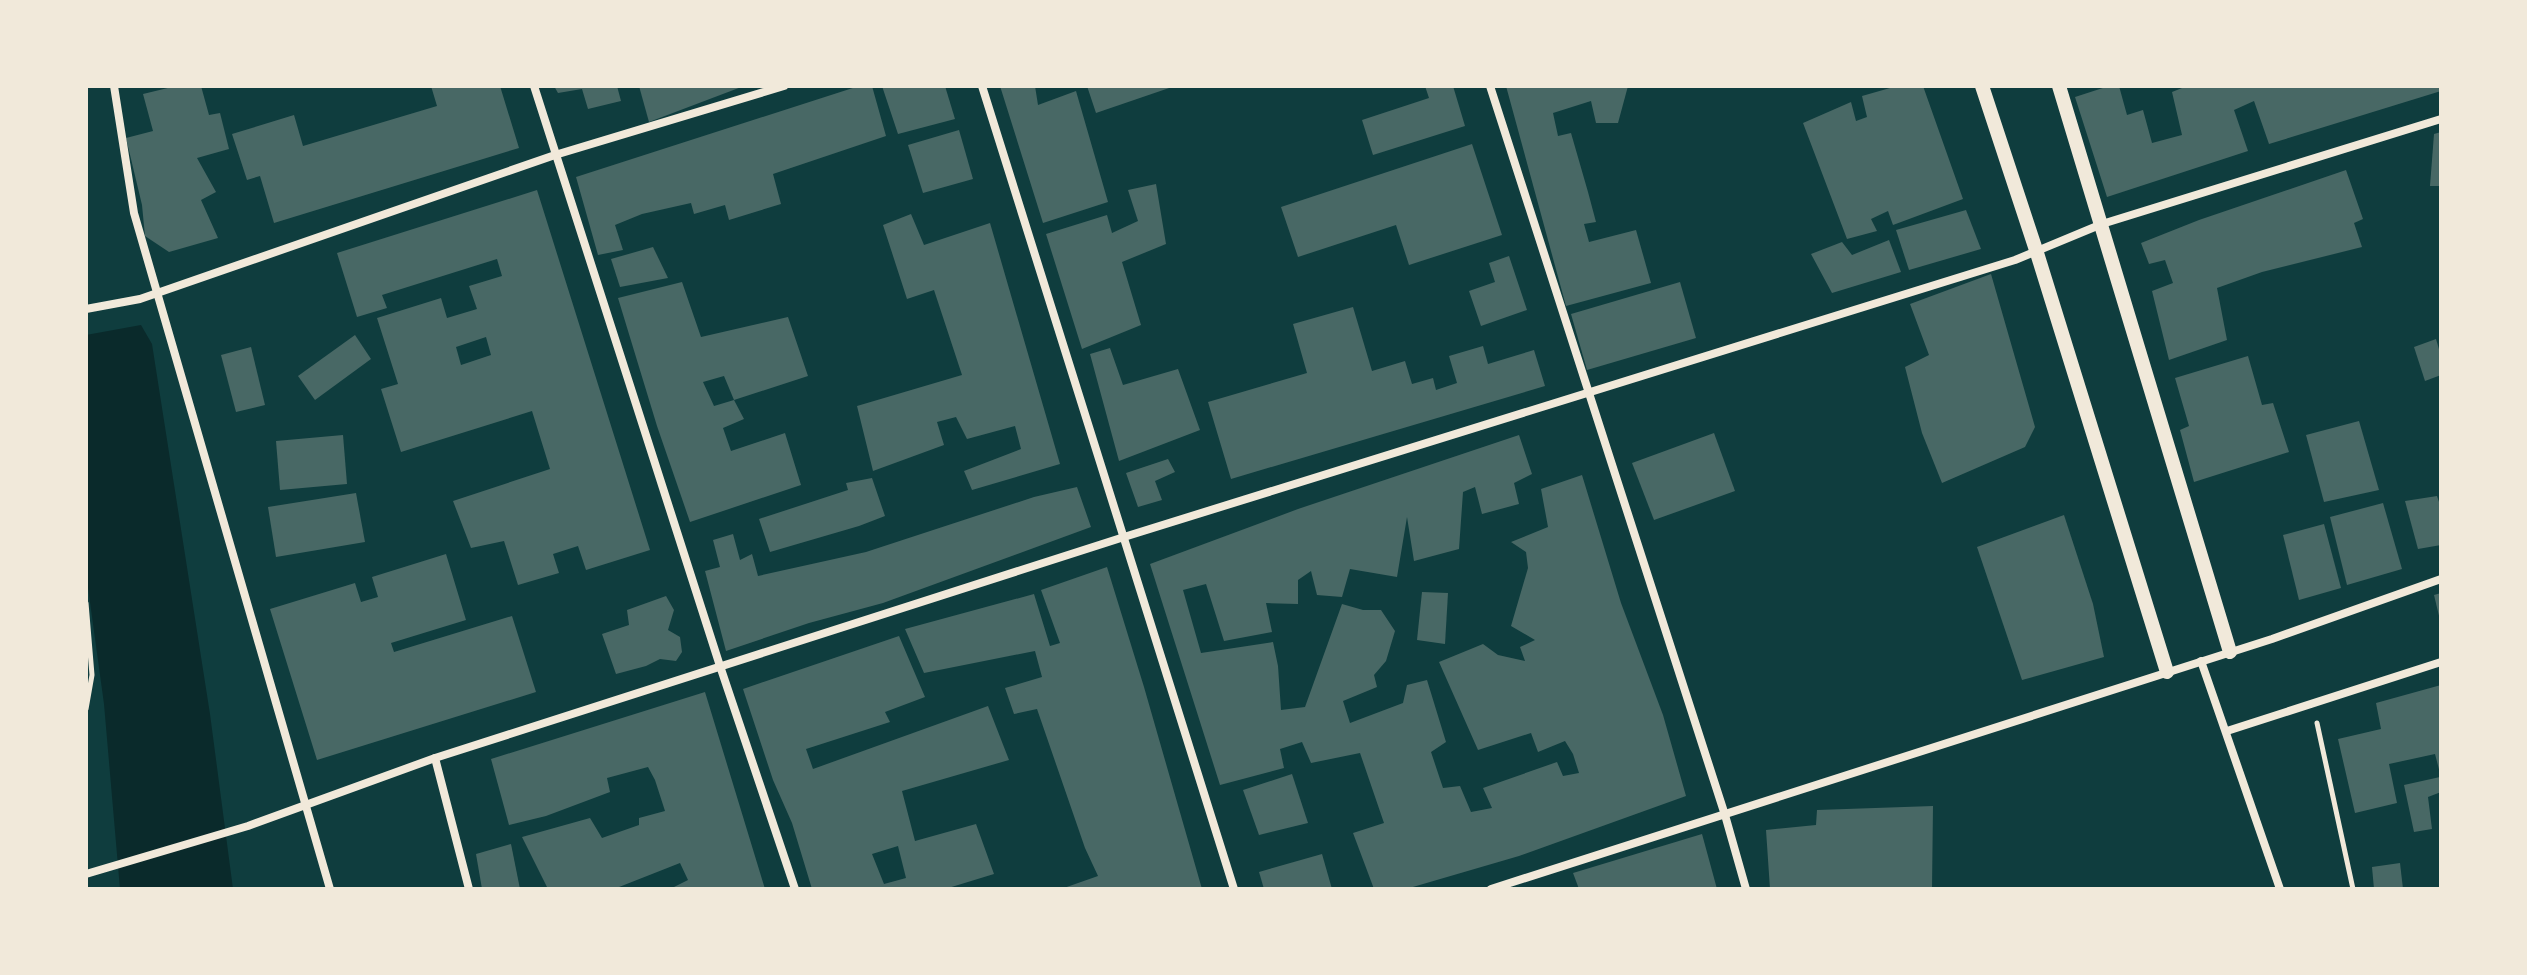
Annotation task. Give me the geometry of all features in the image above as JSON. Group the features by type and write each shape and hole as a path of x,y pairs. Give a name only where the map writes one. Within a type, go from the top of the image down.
{"street":[{"path":"114,86 134,213 330,889"},
{"path":"534,86 795,889"},
{"path":"86,309 140,299 555,155 784,86"},
{"path":"982,86 1234,889"},
{"path":"1490,86 1725,815 1746,889"},
{"path":"1982,86 2167,672"},
{"path":"2059,86 2230,652"},
{"path":"86,874 248,826 435,758 720,666 2037,253 2102,224 2441,119"},
{"path":"1491,889 2230,652 2441,579"},
{"path":"2201,661 2280,889"},
{"path":"2227,731 2441,662"},
{"path":"435,758 469,889"}],"path":[{"path":"86,603 92,675 86,709"},
{"path":"2312,702 2353,889"}],"water":[{"path":"141,325 152,344 210,714 233,889 120,889 104,704 86,573 86,335"}],"building":[{"path":"176,86 201,86 209,115 220,113 229,149 197,158 216,192 201,200 218,238 169,252 145,236 142,205 126,138 153,131 143,94"},
{"path":"431,86 500,86 519,148 274,223 260,176 247,180 232,134 294,115 303,146 437,106"},
{"path":"554,86 617,86 621,101 588,109 582,89 558,93"},
{"path":"639,86 744,86 649,122"},
{"path":"859,86 872,86 886,136 773,174 781,204 729,220 725,205 694,214 691,203 642,214 615,225 623,250 598,255 576,177"},
{"path":"882,86 945,86 955,119 898,134"},
{"path":"1000,86 1035,86 1038,105 1076,91 1108,202 1043,223"},
{"path":"1087,86 1175,86 1096,113"},
{"path":"1425,86 1453,86 1465,126 1373,155 1362,120 1429,98"},
{"path":"1506,86 1628,86 1618,123 1596,123 1591,101 1553,113 1558,136 1571,133 1588,192 1596,222 1584,224 1589,242 1636,230 1651,283 1566,306"},
{"path":"1897,86 1923,86 1963,199 1893,225 1888,211 1871,219 1877,231 1847,239 1803,123 1851,102 1856,121 1867,117 1862,96"},
{"path":"2109,86 2119,86 2127,115 2143,110 2152,143 2182,135 2172,92 2187,86 2441,86 2441,91 2269,144 2254,101 2234,110 2248,151 2107,197 2075,97"},
{"path":"959,130 973,179 923,193 908,145"},
{"path":"2441,132 2441,186 2430,186 2434,134"},
{"path":"1472,144 1502,235 1409,265 1396,225 1298,257 1281,207"},
{"path":"2346,170 2363,219 2354,223 2362,247 2262,272 2217,288 2227,340 2169,360 2152,291 2173,283 2165,260 2149,264 2141,243"},
{"path":"1156,184 1166,244 1122,262 1141,325 1082,349 1046,234 1107,215 1112,233 1138,221 1128,190"},
{"path":"537,190 650,550 586,570 578,546 553,554 559,573 518,585 504,541 471,548 453,501 550,469 532,411 401,452 381,389 398,384 377,318 441,298 447,318 477,309 469,286 502,276 497,259 382,295 387,308 357,317 337,253","holes":["486,337 491,355 461,365 456,347"]},
{"path":"1966,210 1981,249 1909,270 1896,230"},
{"path":"911,214 924,245 990,223 1060,464 972,490 964,471 1021,449 1015,426 967,439 956,417 937,422 944,445 873,471 857,406 962,375 934,290 907,299 883,225"},
{"path":"1889,240 1901,272 1832,293 1811,254 1842,242 1852,255"},
{"path":"653,247 668,278 620,287 611,259"},
{"path":"1509,256 1527,310 1481,326 1469,291 1495,282 1489,263"},
{"path":"1991,274 2035,427 2025,447 1942,483 1922,433 1905,367 1929,355 1910,304"},
{"path":"682,282 701,337 788,317 808,376 734,400 744,419 723,428 731,451 785,433 801,485 690,522 618,298","holes":["724,376 734,400 714,406 703,382"]},
{"path":"1680,282 1696,338 1587,370 1571,314"},
{"path":"1353,307 1372,371 1405,361 1412,384 1433,378 1436,390 1457,383 1449,356 1483,346 1488,364 1534,350 1545,386 1231,479 1208,402 1307,373 1293,324"},
{"path":"355,335 371,359 315,400 298,376"},
{"path":"2436,339 2441,356 2441,375 2425,381 2414,347"},
{"path":"251,347 265,405 236,412 221,355"},
{"path":"1110,348 1123,385 1178,369 1200,430 1119,461 1090,354"},
{"path":"2248,356 2262,405 2273,403 2289,452 2194,482 2180,430 2189,426 2175,378"},
{"path":"2359,421 2379,490 2324,502 2306,435"},
{"path":"1714,433 1735,491 1654,520 1632,463"},
{"path":"343,435 347,484 280,490 276,441"},
{"path":"1519,435 1532,474 1514,483 1519,504 1482,514 1475,487 1463,492 1459,549 1414,561 1407,517 1397,577 1350,569 1342,597 1317,595 1311,571 1298,580 1298,604 1266,603 1272,632 1224,641 1206,584 1183,590 1201,653 1273,642 1281,710 1305,707 1342,604 1363,610 1381,610 1395,631 1386,661 1374,675 1377,687 1343,701 1350,723 1403,703 1407,685 1427,680 1446,742 1431,752 1443,788 1460,786 1471,812 1492,808 1483,788 1557,762 1563,776 1579,773 1573,754 1565,741 1538,752 1531,733 1478,750 1439,662 1483,644 1498,655 1525,661 1520,647 1535,640 1511,626 1528,568 1526,552 1511,542 1548,527 1541,489 1582,475 1621,603 1663,715 1686,796 1519,856 1406,889 1374,889 1353,833 1384,823 1360,753 1311,763 1302,742 1280,749 1284,768 1220,785 1150,564 1298,509"},
{"path":"1168,459 1175,472 1155,481 1162,500 1138,507 1126,473"},
{"path":"872,478 885,516 770,552 759,519 848,490 846,483"},
{"path":"1077,487 1091,527 883,603 809,623 726,651 705,571 720,567 713,540 733,534 740,560 752,554 758,576 866,552 1034,497"},
{"path":"356,493 365,542 276,557 268,507"},
{"path":"2437,496 2441,508 2441,545 2418,549 2405,501"},
{"path":"2383,503 2402,569 2347,585 2330,517"},
{"path":"2064,515 2093,604 2104,657 2022,680 1977,547"},
{"path":"2324,524 2341,588 2299,600 2283,535"},
{"path":"446,554 466,620 391,643 394,652 512,616 536,692 317,760 270,609 355,583 361,602 378,597 372,577"},
{"path":"1107,567 1202,889 1061,889 1098,876 1085,848 1037,709 1014,714 1005,688 1042,677 1035,651 924,673 905,629 1034,594 1050,646 1060,643 1041,590"},
{"path":"1422,592 1448,593 1445,644 1417,640"},
{"path":"2441,593 2441,620 2440,620 2434,595"},
{"path":"666,596 674,610 668,630 680,637 682,652 676,661 660,659 616,674 602,634 629,625 627,610"},
{"path":"899,636 925,697 885,712 890,722 806,749 813,769 988,706 1009,760 902,791 915,841 976,824 994,874 945,889 812,889 792,823 773,780 743,689","holes":["898,846 906,878 884,884 872,854"]},
{"path":"2441,685 2441,777 2435,754 2389,764 2397,803 2355,813 2338,739 2381,729 2376,703"},
{"path":"705,692 765,889 670,889 688,880 680,863 614,889 548,889 522,837 590,818 602,838 639,825 639,818 665,811 655,780 648,767 607,778 610,792 546,816 509,825 491,759"},
{"path":"1292,774 1308,823 1259,835 1243,790"},
{"path":"2440,777 2441,792 2428,797 2432,829 2414,832 2404,785"},
{"path":"1933,806 1932,889 1770,889 1766,830 1816,825 1817,810"},
{"path":"1702,834 1717,889 1579,889 1573,873"},
{"path":"511,844 520,889 482,889 476,854"},
{"path":"1322,854 1332,889 1264,889 1259,872"},
{"path":"2400,863 2403,889 2374,889 2372,867"}]}
